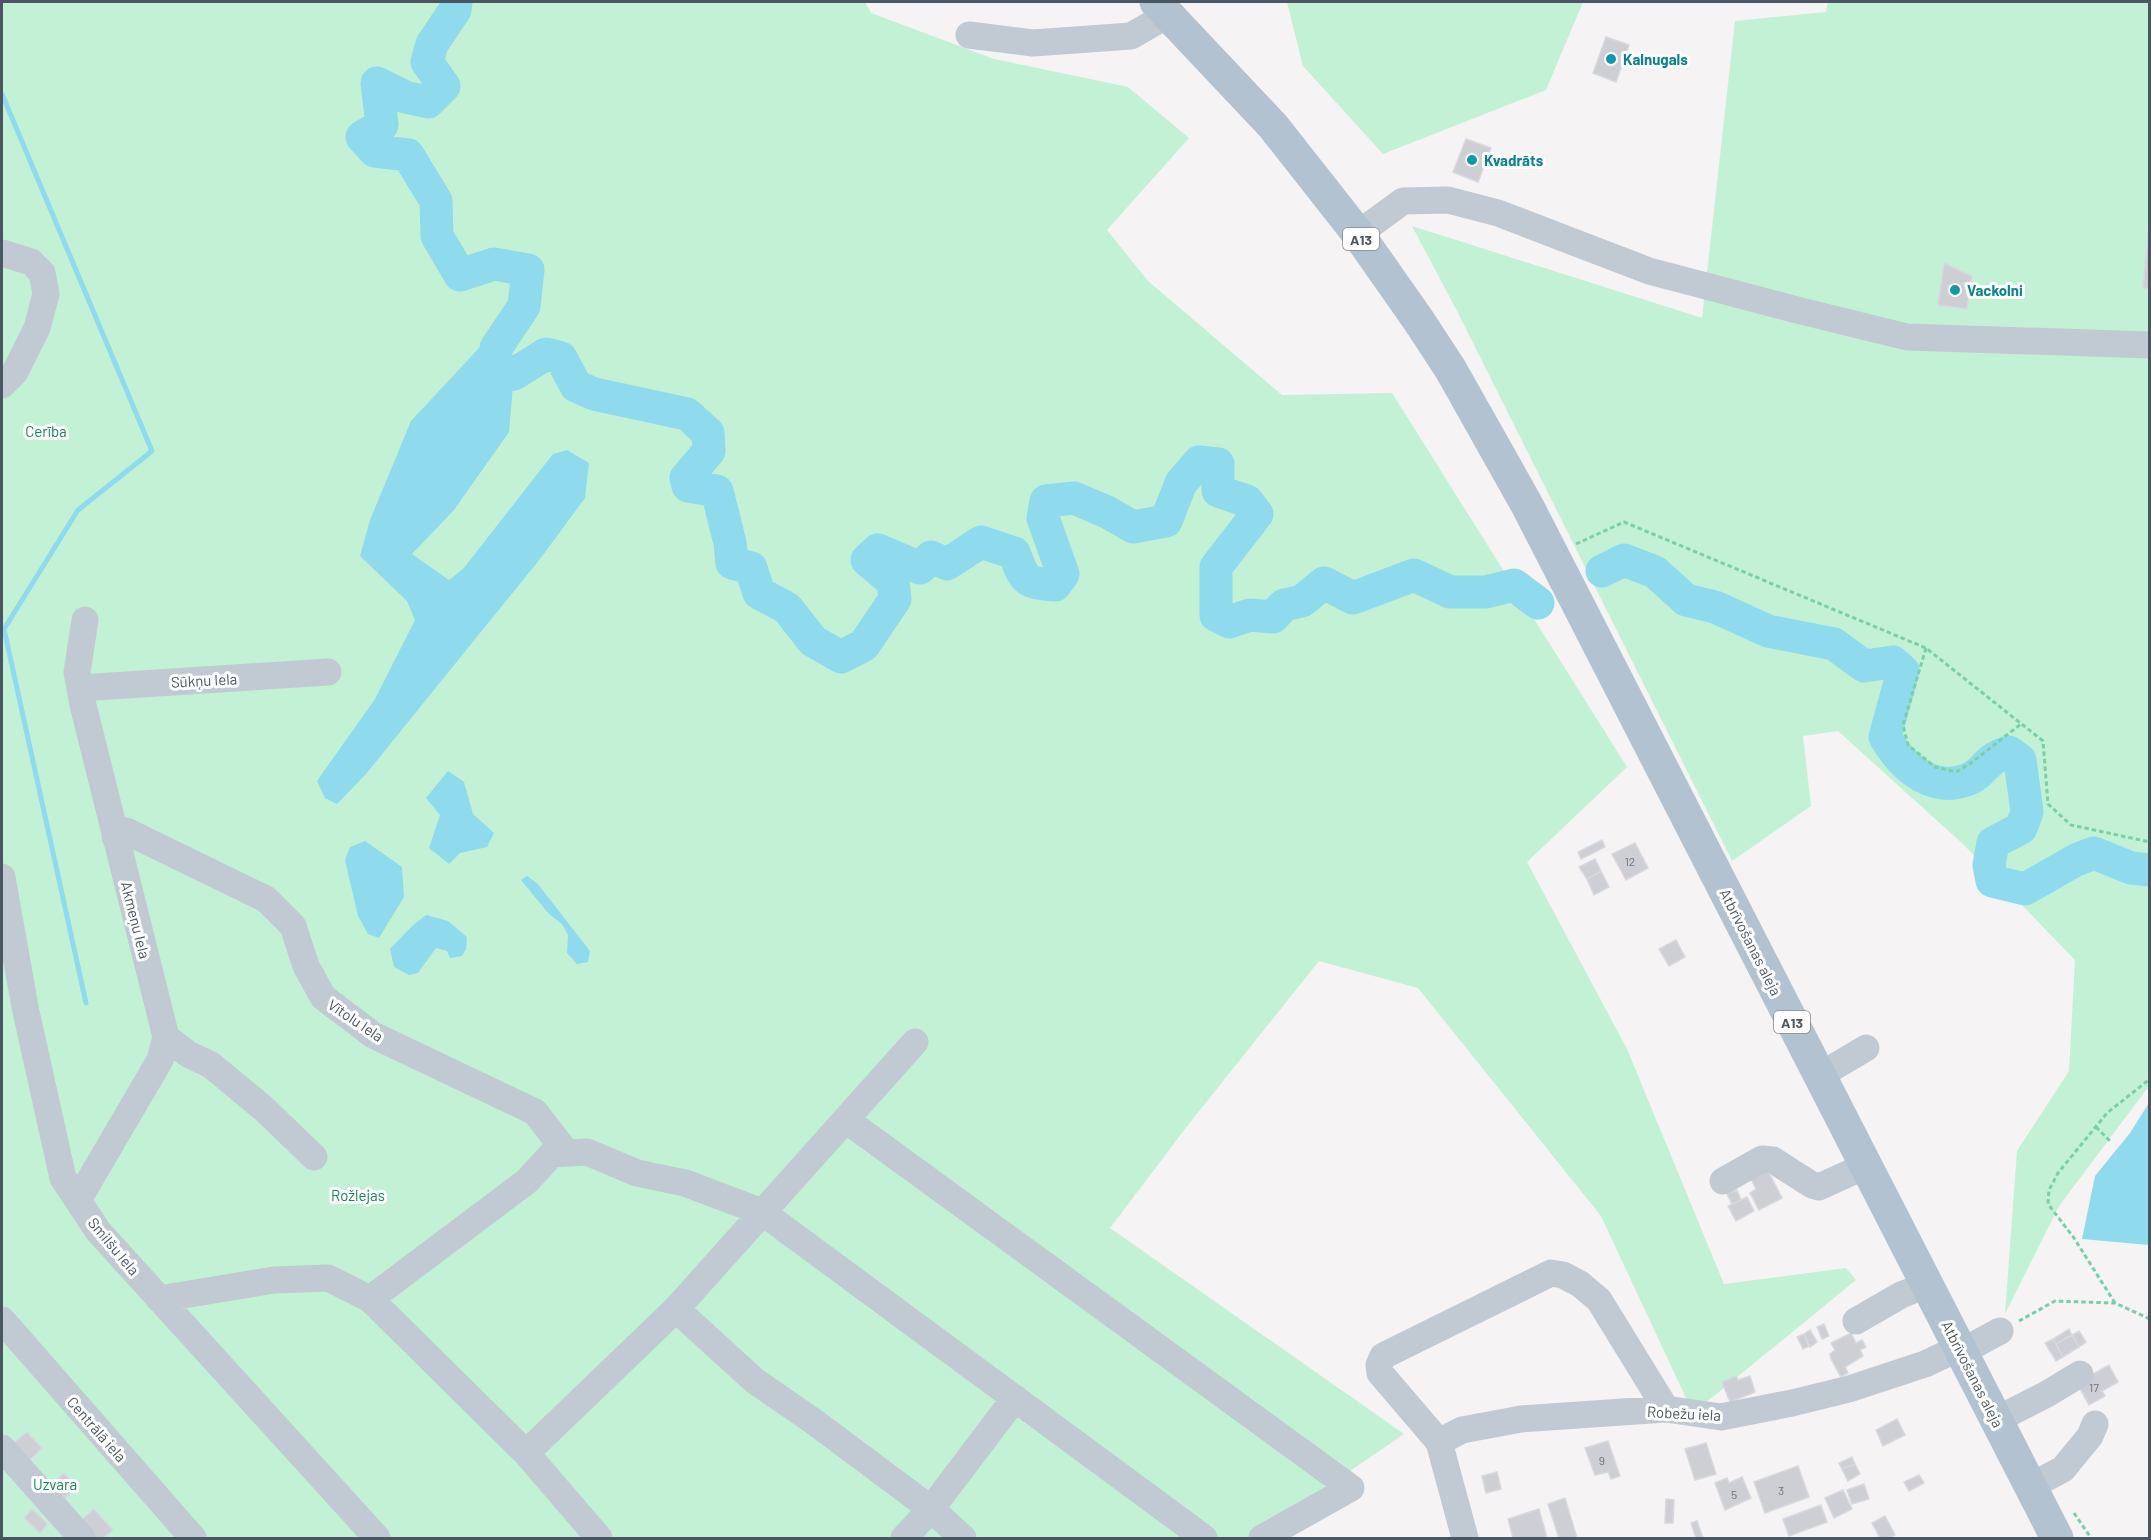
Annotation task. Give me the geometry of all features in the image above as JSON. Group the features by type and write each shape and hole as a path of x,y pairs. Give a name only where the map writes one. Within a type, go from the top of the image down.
{"main road":[{"name":"A13","path":"1163,8 1273,126 1358,234"},
{"name":"Atbrīvošanas aleja","path":"1358,234 1451,370 1527,505 2057,1539"}],"street":[{"path":"969,35 1033,43 1131,36 1163,8"},
{"path":"1358,234 1403,201 1448,200 1498,213 1649,271 1907,337 2150,345"},
{"path":"2,253 31,262 42,273 46,294 37,328 15,372 2,384"},
{"name":"Akmeņu Iela","path":"85,620 77,672 115,837 166,1037"},
{"name":"Sūkņu Iela","path":"80,687 328,672"},
{"name":"Vītolu Iela","path":"115,837 126,831 266,899 293,926 306,966 323,997 374,1035 535,1112 566,1152"},
{"name":"Smilšu Iela","path":"2,877 25,1007 63,1178 98,1231 377,1539"},
{"path":"78,1200 160,1060 166,1037 188,1054 211,1065 262,1108 314,1157"},
{"path":"526,1453 676,1309 915,1042"},
{"path":"1819,1076 1866,1048"},
{"path":"846,1120 1351,1488 1262,1539"},
{"path":"370,1299 527,1181 552,1154 586,1152 637,1173 685,1183 762,1212 1204,1539"},
{"path":"1723,1181 1762,1159 1773,1160 1812,1185 1820,1187 1865,1166"},
{"path":"1465,1539 1439,1442 1380,1373 1379,1365 1383,1356 1551,1273 1563,1275 1599,1300 1666,1409"},
{"path":"159,1299 274,1280 328,1278 370,1299 526,1453 599,1539"},
{"path":"1856,1321 1901,1295 1926,1285"},
{"path":"676,1309 755,1381 813,1420 931,1509 963,1539"},
{"name":"Centrālā iela","path":"2,1320 193,1539"},
{"name":"Robežu iela","path":"1439,1442 1462,1430 1521,1419 1666,1409 1721,1417 1792,1403 1849,1389 1925,1364 2000,1331"},
{"path":"1996,1420 2048,1394 2080,1374"},
{"path":"904,1539 931,1509 1015,1398"},
{"path":"2031,1486 2062,1469 2090,1436 2095,1424"},
{"path":"2,1448 82,1539"}],"path":[{"path":"1572,545 1624,522 1926,648 2043,741 2048,804 2071,825 2150,842"},
{"path":"1926,648 1903,725 1908,746 1935,767 1956,772 2022,724"},
{"path":"2115,1303 2074,1238 2048,1204 2049,1190 2058,1173 2107,1113 2150,1079"},
{"path":"2096,1127 2110,1141"},
{"path":"2000,1331 2055,1301 2115,1303 2150,1319"}],"green space":[{"path":"2,2 865,2 871,13 994,59 1128,87 1189,138 1107,230 1148,281 1282,395 1392,393 1627,767 1527,862 1627,1049 1724,1284 1846,1268 1856,1280 1693,1413 1601,1216 1418,988 1319,961 1188,1125 1110,1228 1404,1434 1252,1538 2,1538"},
{"path":"1287,2 1583,2 1546,90 1383,154 1303,66"},
{"path":"1828,2 2149,2 2149,1086 2059,1206 2005,1314 2017,1151 2069,1071 2075,960 1964,845 1838,731 1803,736 1811,806 1732,861 1456,309 1412,226 1702,318 1735,21 1826,12"}],"water":[{"path":"479,348 496,348 495,364 514,374 509,432 454,510 412,554 449,580 463,569 553,454 567,450 589,463 585,498 540,559 366,774 337,804 325,798 317,781 375,699 415,620 407,601 360,556 370,520 411,421"},
{"path":"448,771 464,782 473,814 494,833 487,847 460,853 449,864 429,848 440,815 426,798"},
{"path":"365,841 402,867 404,897 379,938 368,934 358,916 345,860 350,847"},
{"path":"527,876 537,883 590,951 588,962 577,964 567,953 568,935 562,924 549,914 521,880"},
{"path":"426,915 448,921 467,937 466,949 462,956 450,958 447,951 436,948 418,973 409,975 394,967 390,949"},
{"path":"2149,1103 2149,1245 2082,1239 2095,1176 2130,1133"}],"building":[{"name":"Kalnugals","path":"1606,37 1629,45 1616,82 1593,73"},
{"name":"Kvadrāts","path":"1466,139 1491,148 1478,182 1453,172"},
{"path":"2150,216 2150,289 2143,288"},
{"name":"Vackolni","path":"1944,263 1972,276 1967,309 1938,305"},
{"path":"1602,840 1605,847 1581,859 1578,852"},
{"path":"1635,843 1648,868 1626,880 1612,854"},
{"path":"1595,859 1601,871 1587,879 1579,867"},
{"path":"1601,871 1609,887 1594,895 1587,879"},
{"path":"1676,940 1685,957 1669,966 1659,949"},
{"path":"1766,1167 1782,1198 1759,1210 1750,1193 1756,1189 1749,1175"},
{"path":"1737,1190 1741,1200 1732,1204 1727,1194"},
{"path":"1747,1197 1754,1211 1736,1221 1728,1206"},
{"path":"1824,1324 1829,1336 1822,1339 1817,1327"},
{"path":"2069,1329 2072,1335 2056,1344 2053,1339"},
{"path":"1810,1330 1817,1342 1810,1347 1804,1334"},
{"path":"2079,1331 2086,1342 2079,1347 2072,1335"},
{"path":"1851,1333 1856,1343 1862,1340 1866,1347 1860,1350 1863,1356 1845,1367 1848,1373 1841,1377 1831,1359 1830,1354 1835,1350 1831,1343"},
{"path":"1804,1334 1809,1346 1803,1349 1797,1337"},
{"path":"2072,1335 2079,1347 2063,1357 2056,1344"},
{"path":"2053,1339 2063,1357 2056,1361 2045,1343"},
{"path":"2109,1365 2118,1382 2102,1391 2105,1396 2089,1405 2077,1383"},
{"path":"1736,1376 1738,1380 1750,1376 1755,1392 1730,1402 1722,1382"},
{"path":"1897,1419 1905,1435 1883,1446 1876,1430"},
{"path":"27,1432 42,1448 30,1460 14,1443"},
{"path":"1608,1441 1620,1476 1611,1479 1608,1472 1595,1475 1585,1448"},
{"path":"1706,1443 1716,1474 1695,1480 1685,1449"},
{"path":"1852,1457 1855,1464 1842,1469 1839,1463"},
{"path":"1855,1464 1860,1474 1848,1481 1842,1469"},
{"path":"1798,1466 1809,1497 1765,1513 1754,1482"},
{"path":"1497,1472 1501,1489 1486,1493 1482,1476"},
{"path":"64,1473 77,1487 65,1498 52,1484"},
{"path":"1919,1475 1924,1483 1909,1491 1904,1482"},
{"path":"1742,1477 1751,1498 1725,1510 1715,1483 1727,1478 1729,1483"},
{"path":"1864,1484 1869,1499 1852,1504 1847,1490"},
{"path":"1843,1490 1852,1509 1834,1518 1825,1498"},
{"path":"1565,1498 1577,1538 1559,1538 1548,1504"},
{"path":"1666,1499 1674,1500 1673,1523 1665,1523"},
{"path":"1821,1505 1827,1522 1789,1536 1783,1519"},
{"path":"32,1509 48,1524 40,1533 24,1518"},
{"path":"94,1509 113,1530 103,1538 90,1538 77,1524"},
{"path":"1539,1509 1547,1538 1513,1538 1508,1519"},
{"path":"1885,1516 1895,1535 1880,1538 1872,1523"},
{"path":"1697,1521 1703,1538 1696,1538 1691,1523"}],"waterway":[{"path":"456,2 455,10 432,44 427,62 444,86 428,102 405,97 377,83 382,125 362,137 375,151 408,155 436,201 437,236 460,275 494,264 528,270 524,306 496,348 495,364 514,374 546,354 561,358 576,386 594,394 687,414 708,433 709,451 686,478 688,486 717,491 730,543 732,563 751,568 759,593 787,608 813,641 841,657 864,645 895,599 893,582 867,560 878,550 920,568 931,557 947,564 981,542 1014,553 1027,579 1037,583 1055,585 1063,574 1043,518 1046,501 1074,498 1107,512 1133,527 1166,521 1181,483 1199,462 1218,464 1218,491 1247,501 1257,514 1216,567 1216,615 1229,622 1250,615 1273,617 1284,605 1302,601 1324,583 1353,598 1414,575 1450,592 1486,592 1514,585 1538,603"},
{"path":"2,94 152,451 78,510 4,629 86,1003"},
{"path":"1602,571 1624,560 1655,572 1686,600 1715,607 1768,631 1834,644 1864,666 1893,662 1903,671 1885,737 1910,768 1932,781 1944,783 1971,778 1989,762 2009,752 2020,760 2027,812 2021,828 1993,843 1989,865 1992,881 2025,889 2076,860 2094,853 2131,868 2150,870"}],"place":[{"name":"Kalnugals","path":"1611,59"},
{"name":"Kvadrāts","path":"1472,160"},
{"name":"Vackolni","path":"1955,290"}],"park label":[{"name":"Cerība","path":"46,431"},
{"name":"Rožlejas","path":"358,1195"},
{"name":"Uzvara","path":"55,1484"}]}
